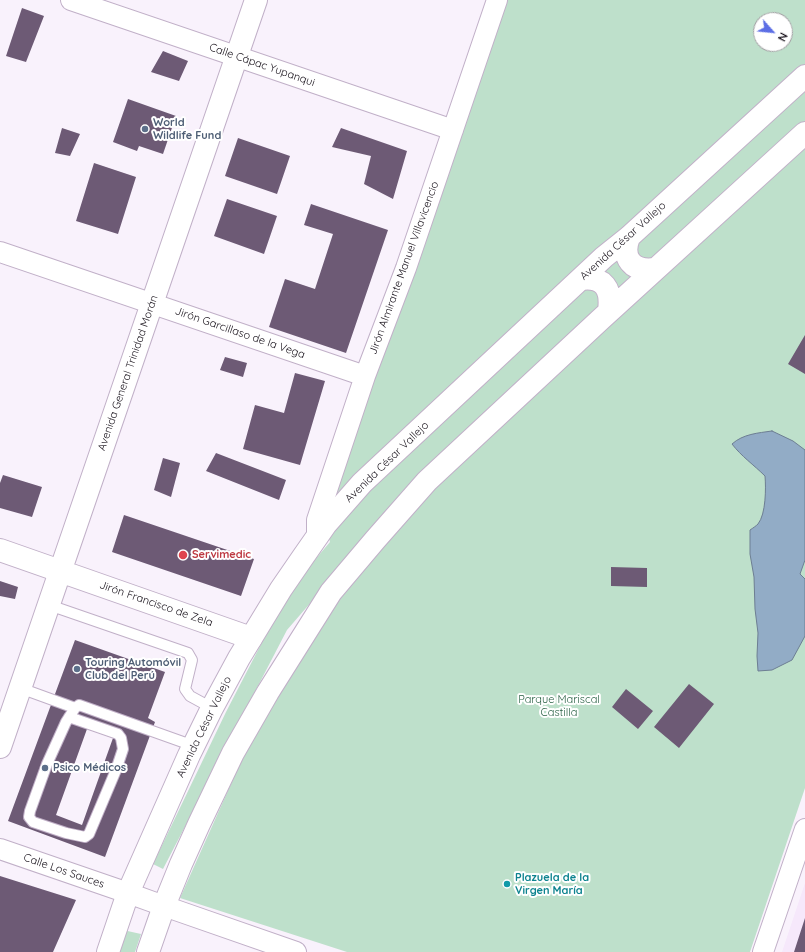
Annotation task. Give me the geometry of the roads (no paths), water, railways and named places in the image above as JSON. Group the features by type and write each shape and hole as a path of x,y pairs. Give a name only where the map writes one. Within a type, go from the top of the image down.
{"main road":[{"name":"Avenida General Trinidad Morán","path":"0,747 256,0"},
{"name":"Avenida César Vallejo","path":"108,952 128,893 212,708 251,638 281,589 326,524 362,483 604,257 805,76"},
{"path":"148,952 164,906 199,824 233,753 268,692 331,592 427,481 609,311 805,133"},
{"path":"628,237 626,254 630,262 637,268 646,270 655,269"},
{"path":"581,279 589,278 598,280 605,285 609,293 609,311"},
{"name":"Jirón Francisco de Zela","path":"0,550 251,638"}],"street":[{"name":"Calle Cápac Yupanqui","path":"71,0 453,130"},
{"name":"Jirón Almirante Manuel Villavicencio","path":"317,537 318,520 365,376 406,268 497,0"},
{"name":"Jirón Garcillaso de la Vega","path":"0,252 365,376"},
{"path":"763,952 805,829"},
{"name":"Calle Los Sauces","path":"0,849 296,952"}],"lane":[{"path":"49,605 188,653 192,660 186,689 190,696 212,708"},
{"path":"20,688 75,708 79,706 194,746"},
{"path":"69,718 118,734 121,738 123,748 116,770 95,821 89,834 84,837 66,833 33,822 29,818 30,811 47,764 66,722 75,708"}],"water":[{"path":"772,431 793,441 805,450 805,560 800,574 805,579 805,636 792,660 772,670 758,671 758,633 755,609 754,577 750,554 750,530 758,524 763,514 765,476 732,444 746,436"}],"place":[{"name":"World Wildlife Fund","path":"145,129"},
{"name":"Servimedic","path":"183,555"},
{"name":"Touring Automóvil Club del Perú","path":"77,669"},
{"name":"Psico Médicos","path":"45,768"},
{"name":"Plazuela de la Virgen María","path":"507,884"}],"park label":[{"name":"Parque Mariscal Castilla","path":"559,706"}]}
